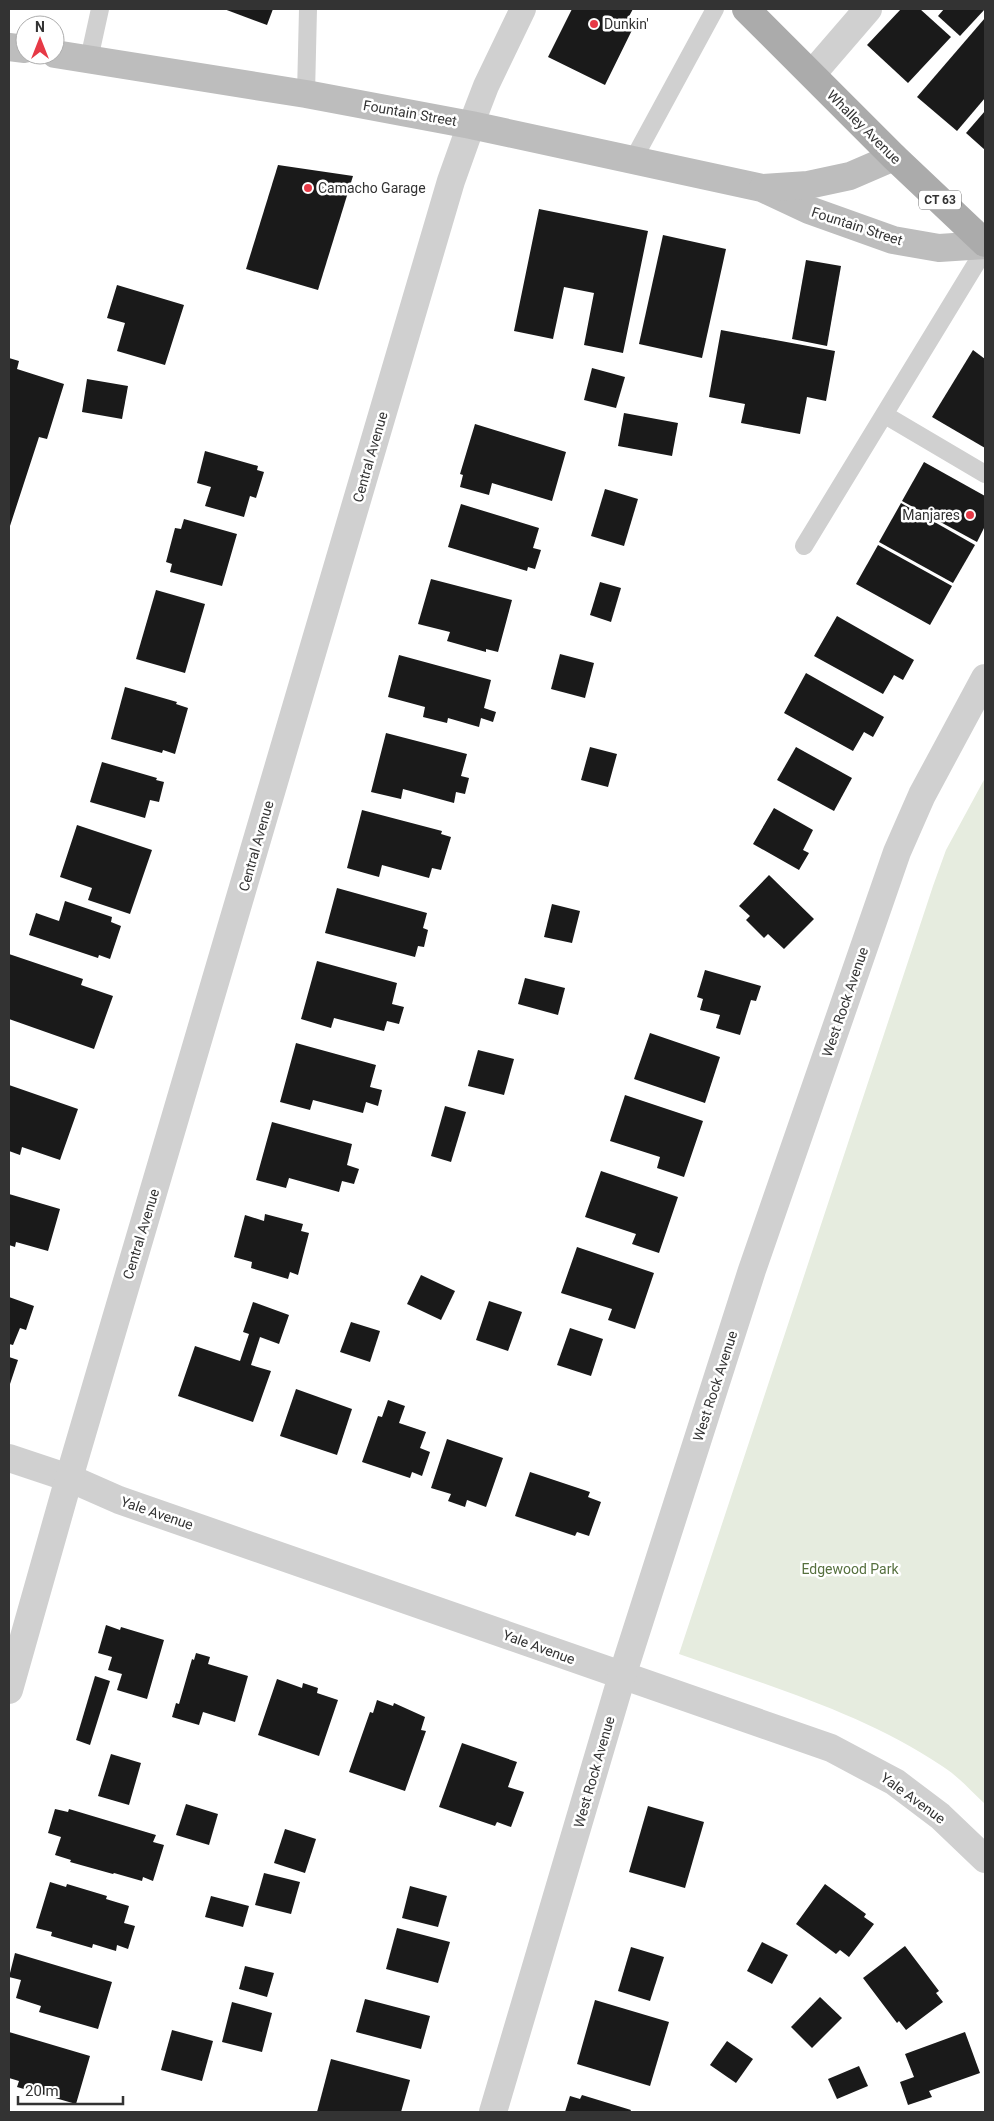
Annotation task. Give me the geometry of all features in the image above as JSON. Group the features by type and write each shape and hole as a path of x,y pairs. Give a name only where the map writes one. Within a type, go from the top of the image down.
{"main road":[{"name":"Whalley Avenue","path":"746,9 985,246"},
{"name":"Fountain Street","path":"65,55 306,94 471,125 762,188 809,210 893,240 938,248 985,246"},
{"name":"Fountain Street","path":"762,188 808,185 850,176 894,157"}],"street":[{"name":"Central Avenue","path":"9,1690 68,1478 451,181 486,86 523,9"},
{"path":"812,74 868,9"},
{"name":"West Rock Avenue","path":"494,2112 622,1676 752,1270 896,852 922,795 985,678"},
{"name":"Yale Avenue","path":"9,1458 68,1478 119,1500 830,1748 895,1782 940,1816 985,1859"}],"lane":[{"path":"89,59 100,9"},
{"path":"306,94 308,9"},
{"path":"633,160 716,9"},
{"path":"804,546 885,415 985,246"},
{"path":"885,415 985,474"}],"green space":[{"name":"Edgewood Park","path":"985,778 985,1804 948,1770 912,1747 880,1731 815,1702 679,1654 933,886 946,850"}],"building":[{"path":"224,9 273,9 267,25"},
{"path":"572,9 633,9 627,20 635,24 605,85 548,57"},
{"path":"901,9 920,9 951,37 908,83 867,45"},
{"path":"944,9 985,9 960,36 938,16"},
{"path":"985,18 985,98 957,131 917,97"},
{"path":"985,111 985,150 966,133"},
{"path":"278,165 353,176 318,290 246,269"},
{"path":"539,209 648,231 623,353 584,345 594,293 564,287 553,339 514,331"},
{"path":"663,235 726,249 702,358 639,344"},
{"path":"806,260 841,266 827,346 792,339"},
{"path":"117,285 184,305 165,365 117,351 125,323 107,318"},
{"path":"721,330 835,351 826,401 807,397 800,434 741,423 745,404 709,397"},
{"path":"973,350 985,359 985,448 932,417"},
{"path":"9,358 19,361 17,369 64,384 47,439 39,437 9,529"},
{"path":"592,368 625,377 616,408 584,400"},
{"path":"87,379 128,386 122,419 82,412"},
{"path":"624,413 678,423 672,456 618,446"},
{"path":"475,424 566,452 552,501 492,483 489,495 460,487 463,475 460,474"},
{"path":"205,451 258,466 257,470 264,472 256,498 250,496 244,517 205,506 211,487 197,483"},
{"path":"924,462 985,496 985,526 977,542 902,501"},
{"path":"605,489 638,499 624,546 591,536"},
{"path":"901,503 975,545 953,583 879,542"},
{"path":"461,504 539,528 533,548 541,550 535,569 528,567 527,571 448,547"},
{"path":"184,519 237,534 222,586 170,572 172,564 166,562 175,528 181,529"},
{"path":"878,545 952,586 930,625 856,584"},
{"path":"431,579 512,600 498,652 486,649 486,652 447,641 450,632 418,624"},
{"path":"600,582 621,588 611,622 590,615"},
{"path":"156,590 205,604 185,673 136,659"},
{"path":"837,616 914,660 903,680 894,675 883,694 814,656"},
{"path":"560,654 594,663 585,698 551,689"},
{"path":"399,655 491,680 484,708 496,712 493,722 481,718 479,727 448,718 447,723 423,717 425,707 388,697"},
{"path":"806,673 884,717 873,737 864,732 853,751 784,713"},
{"path":"125,687 177,702 176,704 188,708 175,754 163,750 162,753 111,739"},
{"path":"386,733 467,754 461,776 469,778 465,794 456,792 454,803 403,789 401,799 371,792"},
{"path":"590,747 617,754 608,787 581,780"},
{"path":"796,747 852,778 834,811 777,780"},
{"path":"102,762 157,778 156,780 164,782 159,802 150,800 145,818 90,802"},
{"path":"774,808 813,830 803,850 809,853 799,870 753,844"},
{"path":"362,810 442,831 441,834 451,837 441,870 432,868 429,878 382,865 379,877 347,868"},
{"path":"77,825 152,850 130,914 88,900 92,888 60,877"},
{"path":"769,875 814,919 784,949 768,934 764,938 746,920 750,916 739,906"},
{"path":"337,888 427,913 423,928 428,930 424,947 418,946 415,957 325,933"},
{"path":"65,901 112,917 111,922 121,926 110,959 99,955 98,958 29,935 36,913 59,921"},
{"path":"552,904 580,911 572,943 544,937"},
{"path":"9,954 83,979 81,985 113,996 94,1049 9,1019"},
{"path":"317,961 397,983 392,1004 404,1007 399,1024 387,1021 384,1031 334,1018 331,1028 301,1019"},
{"path":"705,970 761,986 756,1001 751,1000 740,1035 716,1028 720,1015 700,1010 703,999 697,997"},
{"path":"525,978 565,988 558,1015 518,1004"},
{"path":"650,1033 720,1057 705,1103 634,1079"},
{"path":"296,1043 376,1065 370,1087 382,1090 378,1106 366,1102 363,1113 313,1100 310,1110 280,1102"},
{"path":"478,1050 514,1059 504,1095 468,1086"},
{"path":"9,1085 78,1109 60,1160 22,1147 20,1155 9,1151"},
{"path":"625,1095 703,1121 684,1177 657,1168 660,1157 610,1141"},
{"path":"445,1106 466,1112 451,1162 431,1156"},
{"path":"272,1122 352,1144 347,1165 359,1169 354,1184 342,1181 339,1192 289,1178 286,1188 256,1180"},
{"path":"601,1171 678,1197 659,1253 632,1244 636,1234 585,1217"},
{"path":"9,1194 60,1209 48,1251 16,1242 15,1247 9,1245"},
{"path":"265,1214 303,1224 301,1231 309,1233 298,1275 290,1272 288,1279 251,1268 252,1262 234,1257 245,1215 264,1221"},
{"path":"577,1247 654,1273 635,1329 608,1320 612,1309 561,1293"},
{"path":"421,1275 455,1291 441,1320 407,1304"},
{"path":"9,1297 34,1306 26,1330 20,1328 13,1345 9,1344"},
{"path":"489,1301 522,1312 508,1351 476,1340"},
{"path":"253,1302 289,1315 279,1344 260,1337 251,1365 271,1371 253,1422 178,1396 195,1346 240,1361 249,1334 243,1332"},
{"path":"351,1322 380,1331 370,1362 340,1352"},
{"path":"570,1328 603,1339 591,1376 557,1365"},
{"path":"9,1357 18,1360 9,1387"},
{"path":"296,1389 352,1409 337,1455 280,1436"},
{"path":"388,1400 405,1406 399,1423 426,1432 420,1448 430,1452 422,1476 412,1472 410,1478 362,1462 378,1416 382,1417"},
{"path":"447,1439 503,1458 486,1507 467,1500 465,1507 448,1501 451,1494 431,1488"},
{"path":"530,1472 590,1492 588,1497 601,1502 589,1536 577,1532 575,1536 515,1516"},
{"path":"106,1625 120,1630 121,1627 164,1640 147,1699 117,1690 122,1674 108,1670 112,1657 98,1653"},
{"path":"196,1653 210,1657 208,1664 248,1676 235,1722 203,1712 199,1725 172,1717 176,1703 179,1704 192,1659 194,1660"},
{"path":"95,1676 110,1681 90,1745 76,1740"},
{"path":"277,1679 302,1688 303,1683 318,1688 317,1693 338,1700 319,1756 258,1735"},
{"path":"377,1700 393,1706 394,1703 425,1717 421,1730 426,1731 405,1791 349,1772 370,1712 373,1713"},
{"path":"462,1743 517,1762 508,1787 524,1792 511,1827 497,1822 495,1826 439,1807"},
{"path":"111,1754 141,1763 129,1805 98,1796"},
{"path":"186,1804 218,1814 209,1845 176,1835"},
{"path":"648,1806 704,1822 685,1888 629,1872"},
{"path":"55,1809 68,1812 69,1809 156,1835 153,1842 164,1845 153,1881 143,1877 142,1881 113,1874 70,1862 71,1860 55,1855 61,1837 48,1833"},
{"path":"285,1829 316,1839 305,1873 274,1863"},
{"path":"264,1873 300,1882 291,1914 255,1905"},
{"path":"50,1882 66,1887 67,1884 107,1896 106,1899 129,1906 124,1923 135,1926 128,1949 117,1945 116,1951 93,1944 92,1948 51,1936 52,1932 36,1928"},
{"path":"825,1884 866,1914 864,1917 874,1924 849,1957 840,1950 836,1954 796,1924"},
{"path":"410,1886 447,1896 438,1927 402,1918"},
{"path":"211,1896 249,1906 243,1927 205,1917"},
{"path":"397,1928 450,1942 438,1983 386,1969"},
{"path":"762,1942 788,1955 772,1984 747,1971"},
{"path":"905,1946 939,1991 936,1993 943,2002 906,2030 899,2021 897,2023 863,1978"},
{"path":"631,1947 664,1957 650,2001 618,1991"},
{"path":"15,1953 112,1982 98,2029 39,2012 41,2006 16,1998 21,1980 9,1977"},
{"path":"245,1966 274,1973 267,1997 239,1989"},
{"path":"820,1997 842,2018 812,2048 791,2027"},
{"path":"365,1999 430,2016 421,2049 356,2032"},
{"path":"595,2000 669,2022 650,2086 577,2064"},
{"path":"232,2002 272,2013 262,2052 222,2042"},
{"path":"172,2030 213,2041 202,2081 161,2070"},
{"path":"9,2032 90,2056 76,2104 17,2087 19,2081 9,2078"},
{"path":"965,2032 980,2073 929,2091 932,2097 908,2105 900,2082 914,2077 905,2054"},
{"path":"727,2041 753,2059 736,2083 710,2065"},
{"path":"331,2059 410,2080 401,2112 317,2112"},
{"path":"859,2066 868,2086 837,2099 828,2079"},
{"path":"582,2095 631,2110 630,2112 565,2112 570,2096 580,2099"}],"place":[{"name":"Dunkin'","path":"594,24"},
{"name":"Camacho Garage","path":"308,188"},
{"name":"Manjares","path":"970,515"}]}
